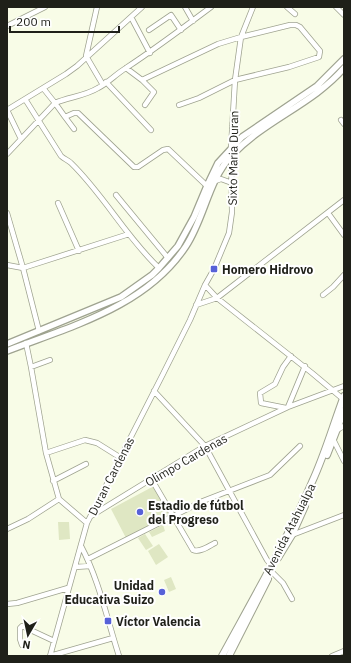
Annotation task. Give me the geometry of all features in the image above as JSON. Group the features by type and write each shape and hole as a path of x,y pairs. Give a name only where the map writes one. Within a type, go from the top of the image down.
{"highway":[{"name":"Avenida Atahualpa","path":"222,656 271,568 292,535 315,484 344,397"},
{"name":"Avenida Atahualpa","path":"229,656 312,483 331,438 337,430 344,411"}],"main road":[{"path":"7,344 121,298 137,287 159,268 178,246 194,217 218,163 231,148 242,137 317,86 344,59"},
{"path":"7,350 90,319 124,303 160,277 186,245 199,220 215,181 223,166 232,155 245,142 321,89 344,68"}],"street":[{"path":"7,26 43,7"},
{"path":"97,7 86,56 104,84 151,130"},
{"path":"21,139 7,110 66,74 142,7"},
{"path":"186,7 193,21"},
{"path":"7,154 55,103 91,92 104,84 150,53 211,7"},
{"name":"Sixto Maria Duran","path":"196,305 214,269 229,233 232,212 231,148 235,80 241,37 253,7"},
{"path":"287,7 295,14"},
{"path":"336,7 344,15"},
{"path":"148,30 171,15 181,30"},
{"path":"130,17 150,53"},
{"path":"142,80 218,44 290,25 300,27 320,51 319,57 289,67 235,80 199,98 179,105"},
{"path":"126,68 142,80 154,92 145,105"},
{"path":"43,88 74,129"},
{"path":"25,99 60,156 70,162 80,173 129,234 159,268"},
{"path":"65,117 78,113 134,166 138,167 163,150 168,149 207,186"},
{"path":"215,181 221,179 232,183"},
{"path":"116,195 168,258"},
{"path":"196,305 217,298 344,200"},
{"path":"58,202 79,251"},
{"path":"7,213 39,331"},
{"path":"328,213 344,235"},
{"path":"7,265 23,268 129,234"},
{"path":"323,295 344,275"},
{"path":"205,285 217,298 305,366 333,390 344,397"},
{"name":"Duran Cardenas","path":"50,656 87,523 164,374 196,305"},
{"path":"26,343 46,452 59,499 87,523"},
{"path":"291,356 283,367 275,384 260,393 261,404 287,407 305,366"},
{"path":"31,367 50,360"},
{"name":"Olimpo Cardenas","path":"91,516 152,480 205,446 287,407 344,386"},
{"path":"154,391 205,446 271,568 283,583 292,599"},
{"path":"337,430 344,426"},
{"path":"331,438 344,461"},
{"path":"46,452 86,440 103,446 121,458"},
{"path":"88,559 174,515 229,490 270,475 300,446"},
{"path":"53,481 86,464"},
{"path":"152,480 174,515 193,550 196,552 215,543"},
{"path":"7,529 28,519 59,499"},
{"path":"292,535 344,515"},
{"path":"81,546 88,559 119,656"},
{"path":"75,567 90,566"},
{"path":"7,604 17,603 68,588"},
{"path":"22,645 20,639 20,628 22,626 54,641"},
{"path":"50,656 113,638"},
{"path":"332,656 344,651"}],"green space":[{"name":"Estadio de fútbol del Progreso","path":"154,486 169,515 126,538 111,509"},
{"path":"58,522 69,522 70,539 59,540"},
{"path":"163,525 165,531 152,537 149,532"},
{"path":"145,534 153,546 146,550 138,538"},
{"path":"159,544 168,557 156,565 148,551"},
{"path":"171,577 176,589 169,592 164,580"}],"place":[{"name":"Homero Hidrovo","path":"214,269"},
{"name":"Estadio de fútbol del Progreso","path":"140,512"},
{"name":"Unidad Educativa Suizo","path":"162,592"},
{"name":"Víctor Valencia","path":"108,621"}]}
